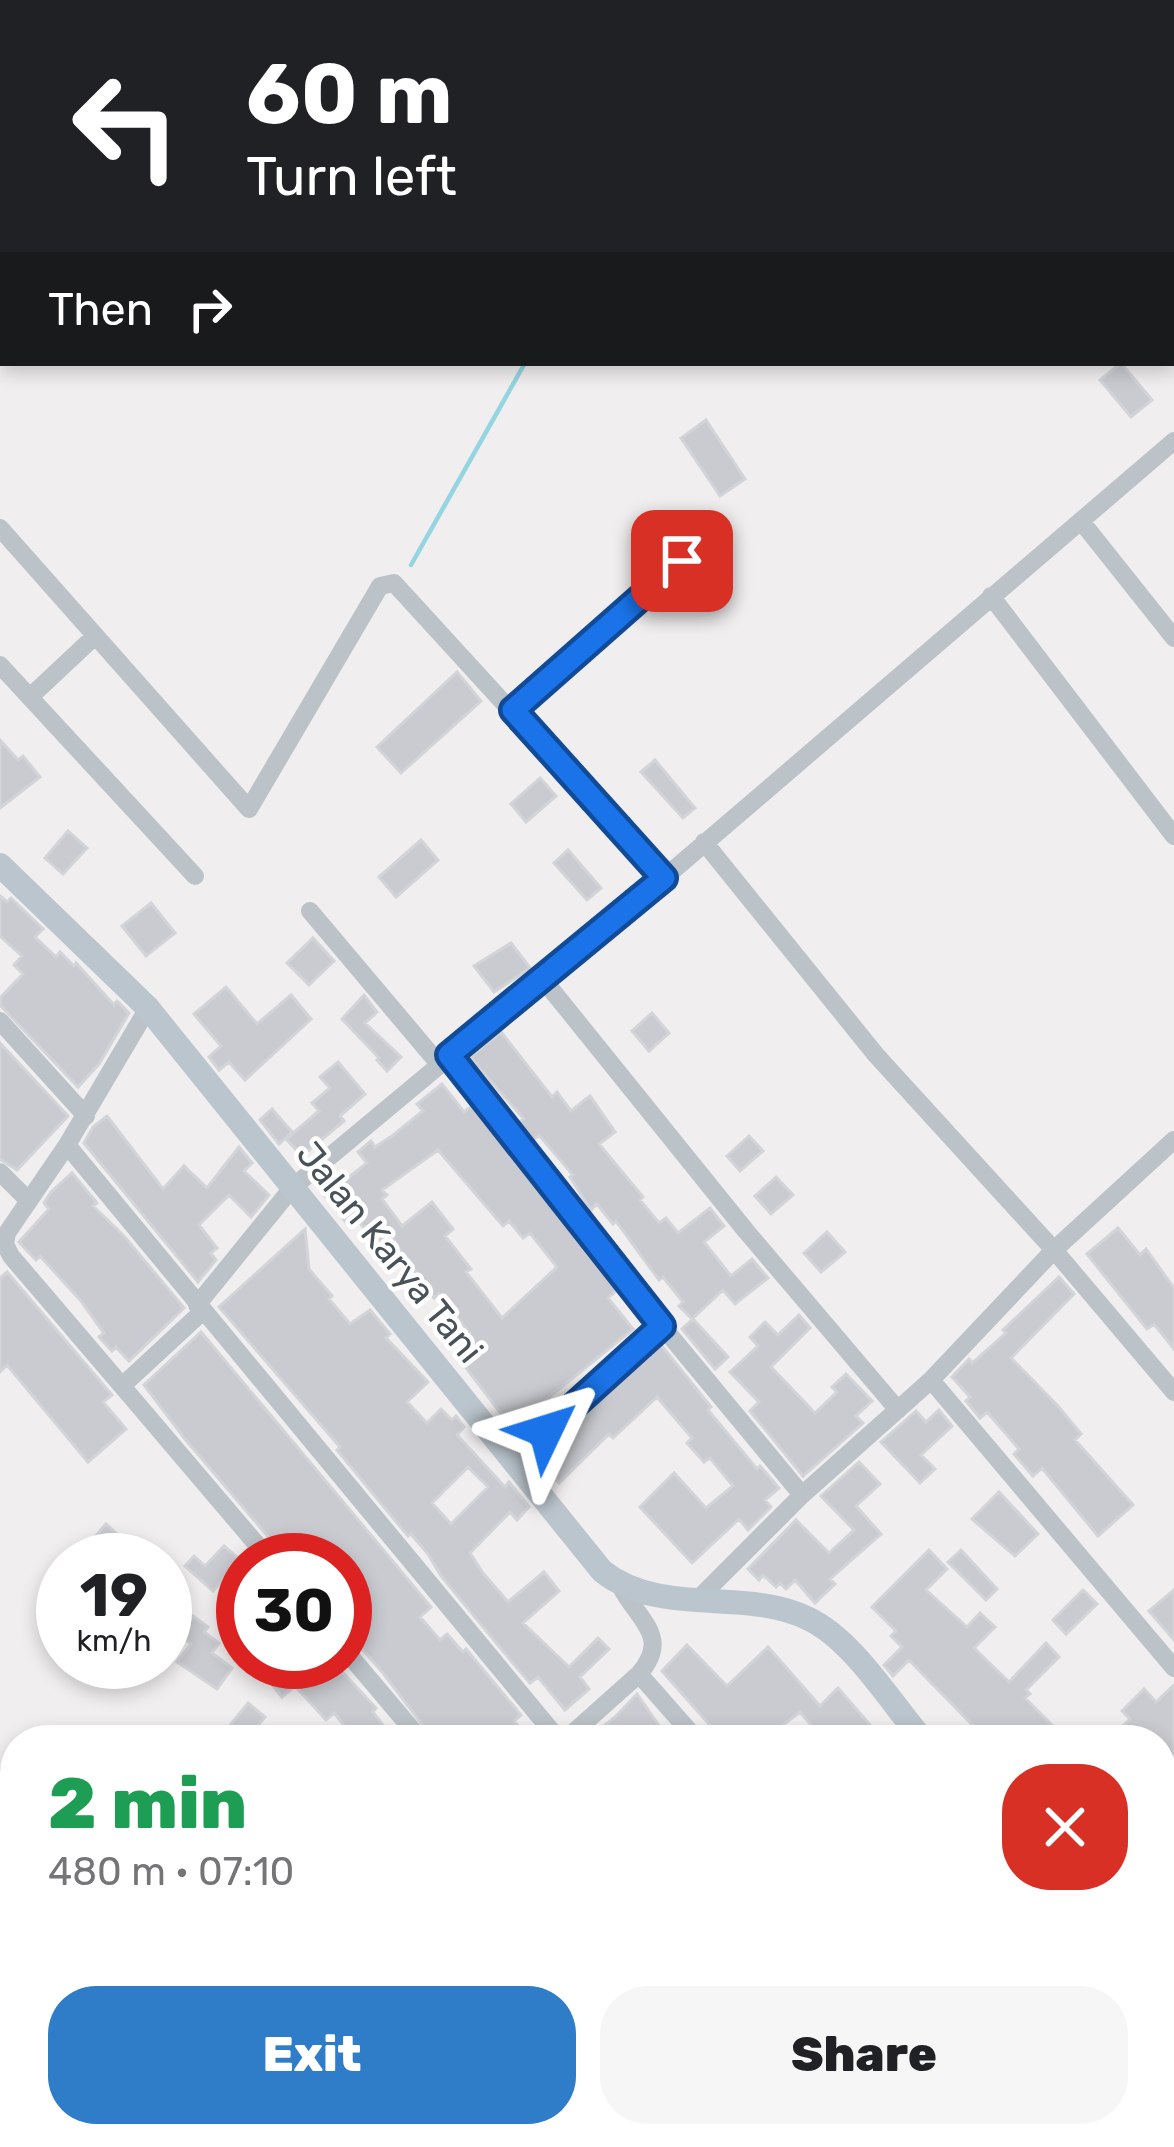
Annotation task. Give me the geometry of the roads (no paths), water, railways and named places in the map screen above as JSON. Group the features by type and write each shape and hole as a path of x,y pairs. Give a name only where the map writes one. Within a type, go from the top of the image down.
{"street":[{"path":"122,1386 200,1308 292,1188 664,878 991,596 1170,453"},
{"path":"1082,520 1174,638"},
{"path":"0,528 249,809 385,583 394,583 664,878"},
{"path":"513,710 716,531"},
{"path":"991,596 1174,836"},
{"path":"29,697 95,636"},
{"path":"0,664 195,877"},
{"path":"704,842 876,1055 1054,1250 1174,1392"},
{"name":"Jalan Karya Tani","path":"0,865 148,1008 588,1557 620,1585"},
{"path":"310,911 444,1060 802,1495"},
{"path":"542,978 898,1410"},
{"path":"148,1008 68,1145 7,1234 6,1249 247,1533"},
{"path":"0,1022 86,1116"},
{"path":"697,1600 802,1495 932,1380 1054,1250 1174,1140"},
{"path":"68,1145 549,1725"},
{"path":"0,1172 29,1201"},
{"path":"512,1460 662,1326"},
{"path":"932,1380 1174,1668"},
{"path":"580,1725 639,1674 653,1653 654,1638 620,1585"},
{"path":"620,1585 638,1592 775,1609 813,1620 841,1642 910,1725"},
{"path":"639,1674 684,1725"},
{"path":"372,1682 408,1725"}],"waterway":[{"path":"411,565 523,366"}]}
